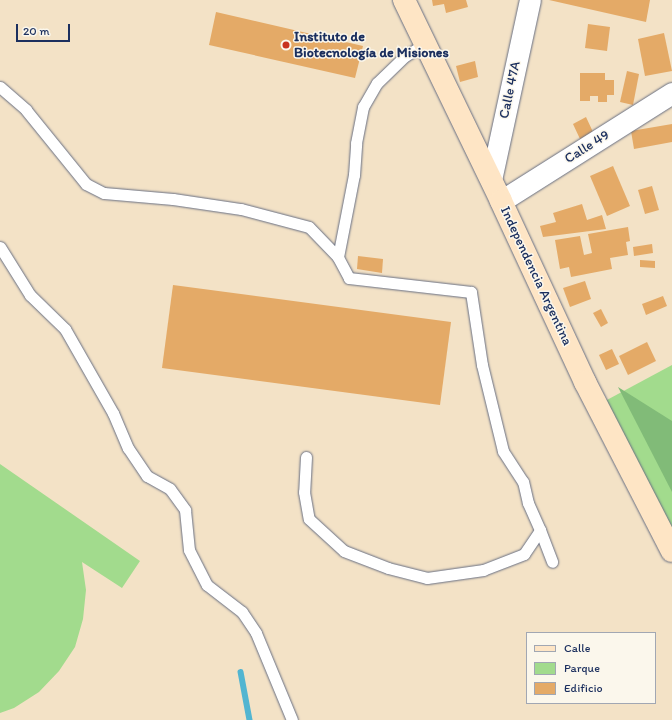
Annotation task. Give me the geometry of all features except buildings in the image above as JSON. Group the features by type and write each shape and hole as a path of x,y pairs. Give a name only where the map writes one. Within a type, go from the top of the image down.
{"main road":[{"name":"Independencia Argentina","path":"404,0 501,201 585,382 672,551"}],"street":[{"name":"Calle 47A","path":"491,180 530,0"},
{"name":"Calle 49","path":"501,201 672,93"}],"lane":[{"path":"338,257 354,175 356,143 363,107 377,83 404,56 425,44"},
{"path":"0,87 26,110 86,184 104,193 173,199 241,209 309,227 338,257 349,278 471,292 482,365 503,451 523,482 528,503 552,562"},
{"path":"0,247 30,295 65,328 113,413 128,448 147,476 170,489 185,510 189,550 207,585 242,612 256,633 292,720"},
{"path":"306,457 304,492 309,519 344,551 388,568 427,578 483,570 524,554 540,530"}],"green space":[{"path":"672,365 672,532 605,401"},
{"path":"618,387 672,421 672,492"},
{"path":"0,464 140,561 122,588 82,562 86,590 83,619 75,647 59,671 39,692 14,708 0,713"}],"waterway":[{"path":"241,672 250,720"}],"place":[{"name":"Instituto de Biotecnología de Misiones","path":"286,45"}]}
